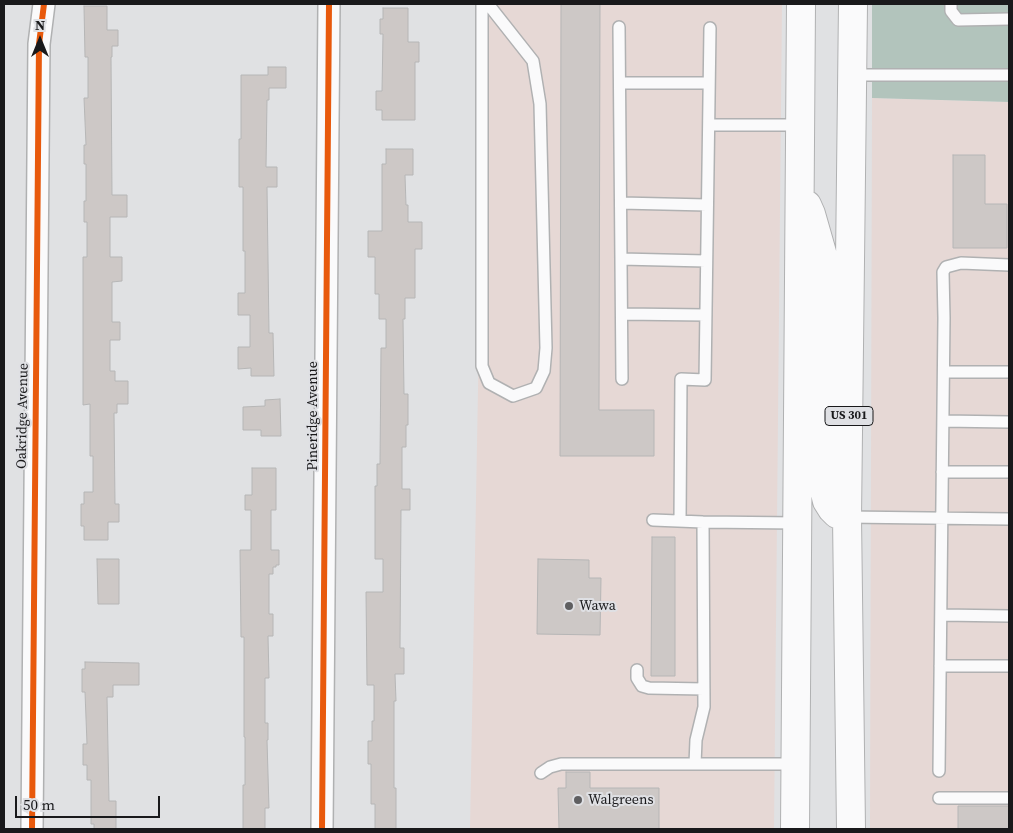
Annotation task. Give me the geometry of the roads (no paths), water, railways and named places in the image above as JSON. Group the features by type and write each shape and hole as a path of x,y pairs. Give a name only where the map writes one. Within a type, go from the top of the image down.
{"main road":[{"path":"795,829 801,4"},
{"name":"US 301","path":"850,829 848,517 853,4"},
{"path":"800,188 811,214 823,256 824,489 832,509 838,514 848,517"}],"street":[{"name":"Oakridge Avenue","path":"32,829 39,44 44,4"},
{"name":"Pineridge Avenue","path":"322,829 328,4"}],"lane":[{"path":"482,4 482,366 489,384 513,396 536,388 544,371 546,348 540,104 533,61 488,4"},
{"path":"951,4 951,11 958,20 1009,19"},
{"path":"619,27 622,379"},
{"path":"680,522 681,379 704,380 710,28"},
{"path":"852,75 1009,75"},
{"path":"620,83 709,83"},
{"path":"708,124 800,125"},
{"path":"621,203 707,205"},
{"path":"621,259 706,261"},
{"path":"939,771 944,372 943,272 946,267 961,263 1009,265"},
{"path":"622,314 706,315"},
{"path":"944,372 1009,372"},
{"path":"943,421 1009,422"},
{"path":"942,472 1009,472"},
{"path":"848,517 1009,519"},
{"path":"653,520 798,523"},
{"path":"694,764 696,740 704,707 703,522"},
{"path":"941,615 1009,616"},
{"path":"940,666 1009,666"},
{"path":"637,670 637,678 642,686 649,688 704,689"},
{"path":"541,773 556,764 796,764"},
{"path":"939,798 1009,798"}],"place":[{"name":"Wawa","path":"569,606"},
{"name":"Walgreens","path":"578,800"}]}
